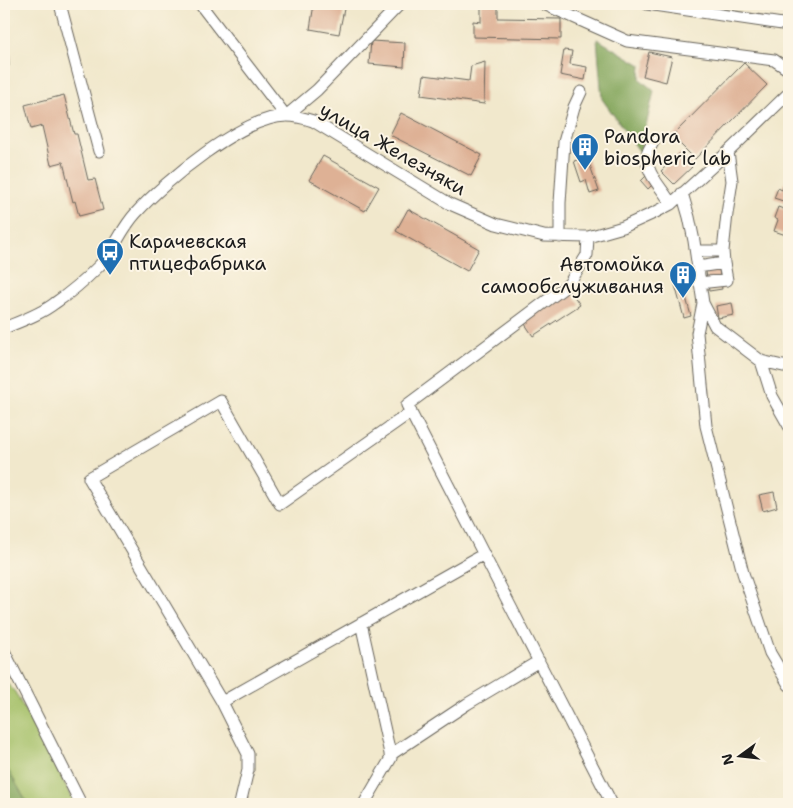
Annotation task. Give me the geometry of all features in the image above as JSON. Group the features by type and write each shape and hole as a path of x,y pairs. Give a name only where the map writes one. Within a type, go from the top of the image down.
{"street":[{"path":"60,4 99,151"},
{"path":"200,4 286,116 317,90 400,4"},
{"path":"647,4 789,25"},
{"path":"552,5 627,41 774,60 789,70"},
{"path":"560,237 564,142 574,107 581,92"},
{"name":"улица Железняки","path":"4,328 54,304 100,265 135,214 190,165 221,142 266,120 286,116 300,117 313,121 450,204 496,224 544,236 588,237 623,227 670,204 728,152 789,93"},
{"path":"654,140 647,154 649,172 665,192 670,204"},
{"path":"699,283 727,280 723,250 726,214 732,181 728,152"},
{"path":"682,193 696,251 703,303 715,326 761,361 789,366"},
{"path":"588,237 588,255 569,284 407,405 612,804"},
{"path":"696,251 723,250"},
{"path":"698,267 724,263"},
{"path":"703,303 697,333 706,426 743,573 770,653 789,685"},
{"path":"761,361 772,396 789,426"},
{"path":"240,804 248,770 248,754 222,702 89,478 221,401 280,504 411,412"},
{"path":"222,702 484,554"},
{"path":"361,623 391,758 364,804"},
{"path":"4,651 81,804"},
{"path":"390,755 467,704 539,661"}],"green space":[{"path":"597,39 641,65 640,79 654,91 640,152 602,99"},
{"path":"4,680 15,692 76,804 4,804"},
{"path":"4,763 28,804 4,804"}],"building":[{"path":"314,4 345,4 339,34 310,29"},
{"path":"481,4 498,4 498,18 561,19 561,39 473,37 473,21 481,22"},
{"path":"371,41 405,43 404,67 369,64"},
{"path":"4,42 8,42 9,66 4,66"},
{"path":"564,50 572,51 570,64 587,67 585,80 560,75"},
{"path":"649,52 672,57 666,82 643,76"},
{"path":"485,62 484,104 421,95 424,75 469,81 471,66"},
{"path":"744,63 767,85 695,159 672,136"},
{"path":"64,95 74,134 77,134 88,180 95,179 103,210 79,216 75,201 73,202 63,162 51,165 42,126 31,129 25,105"},
{"path":"401,113 482,155 471,176 390,135"},
{"path":"680,153 692,167 674,184 661,171"},
{"path":"323,156 379,187 365,211 309,180"},
{"name":"Pandora biospheric lab","path":"587,157 599,191 590,194 586,180 581,182 574,161"},
{"path":"647,175 654,183 648,189 641,181"},
{"path":"786,180 789,181 789,203 774,198 778,188 782,190"},
{"path":"778,207 789,211 789,236 774,231 778,220 774,218"},
{"path":"408,209 479,249 467,271 396,231"},
{"path":"718,263 722,289 709,291 705,265"},
{"name":"Автомойка самообслуживания","path":"681,279 691,316 684,318 674,281"},
{"path":"570,290 580,305 533,336 523,321"},
{"path":"732,303 734,315 718,318 716,306"},
{"path":"774,492 777,507 763,511 759,495"}],"place":[{"name":"Pandora biospheric lab","path":"585,171"},
{"name":"Карачевская птицефабрика","path":"110,276"},
{"name":"Автомойка самообслуживания","path":"683,299"}]}
